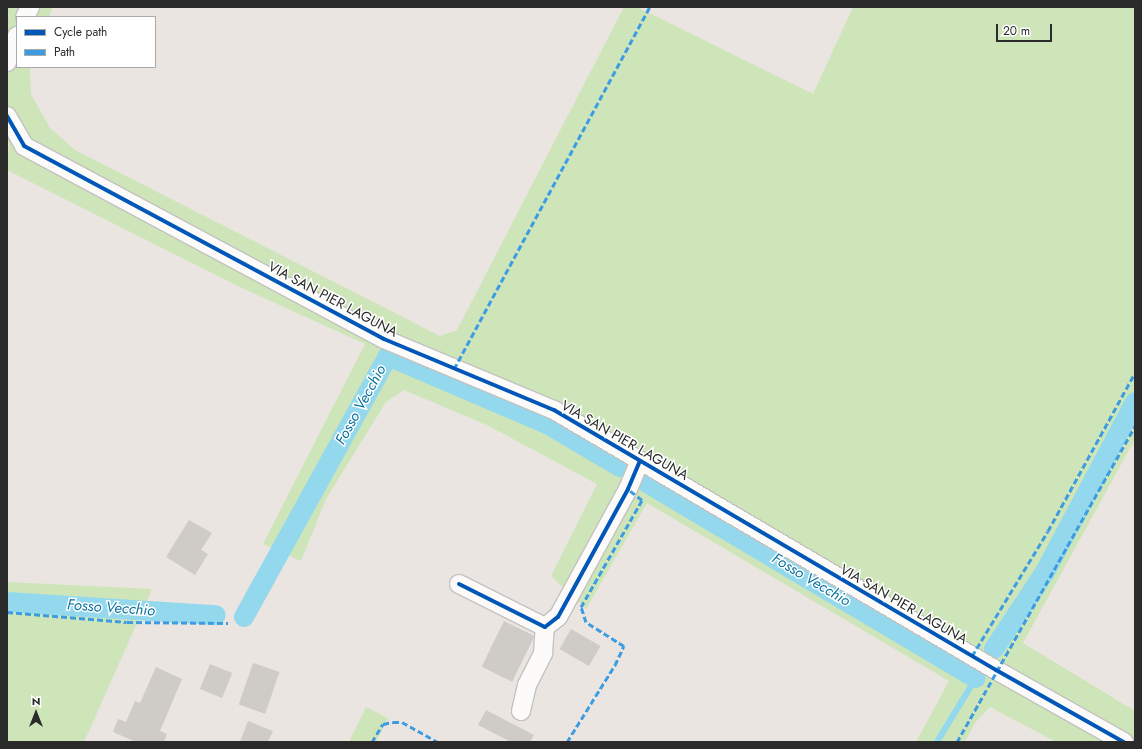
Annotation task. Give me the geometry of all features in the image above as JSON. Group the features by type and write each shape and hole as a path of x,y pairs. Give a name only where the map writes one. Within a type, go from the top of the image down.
{"street":[{"path":"26,16 30,7"},
{"path":"7,62 16,39"},
{"name":"VIA SAN PIER LAGUNA","path":"7,116 24,146 31,150 378,337 554,410 990,667 1124,742"},
{"path":"521,711 528,685 543,653 545,627 558,617 628,489 640,461"},
{"path":"459,584 545,627"}],"green space":[{"path":"7,7 53,7 49,16 16,16 16,68 30,68 31,94 50,128 75,150 440,336 457,330 624,7 637,7 813,94 853,7 1135,7 1135,439 1023,643 1135,711 1135,742 1056,742 990,707 975,723 965,742 916,742 949,681 647,503 586,609 551,576 597,484 487,425 404,390 386,402 326,499 301,561 263,544 365,344 242,288 7,170 9,144 7,140"},
{"path":"7,582 152,589 84,742 7,742"},
{"path":"366,707 388,718 376,742 349,742"}],"building":[{"path":"189,520 212,533 201,550 208,554 195,575 166,557"},
{"path":"504,621 535,636 512,682 482,667"},
{"path":"571,629 600,646 589,666 560,649"},
{"path":"253,663 279,672 265,714 239,705"},
{"path":"210,664 232,673 222,698 200,689"},
{"path":"156,667 182,679 160,731 167,734 164,742 136,742 113,732 118,719 126,722 135,701 140,703"},
{"path":"486,710 534,735 530,742 511,742 478,725"},
{"path":"248,721 273,731 268,742 240,742"}],"waterway":[{"name":"Fosso Vecchio","path":"244,617 388,356 547,424 620,467"},
{"name":"Fosso Vecchio","path":"994,649 1045,572 1135,402"},
{"name":"Fosso Vecchio","path":"647,483 976,678"},
{"name":"Fosso Vecchio","path":"7,602 216,615"},
{"path":"937,742 976,678"}],"marked path":[{"path":"454,369 650,7"},
{"path":"972,656 1048,531 1135,373"},
{"path":"957,742 1135,426"},
{"path":"567,742 615,665 624,646 586,622 581,607 642,500 628,489"},
{"path":"7,612 127,622 228,623"},
{"path":"372,742 383,724 393,722 402,722 438,742"}],"cycle path":[{"path":"7,116 24,146 384,339 554,410 996,670 1124,742"},
{"path":"459,584 545,627 558,617 628,489 640,461"}]}
